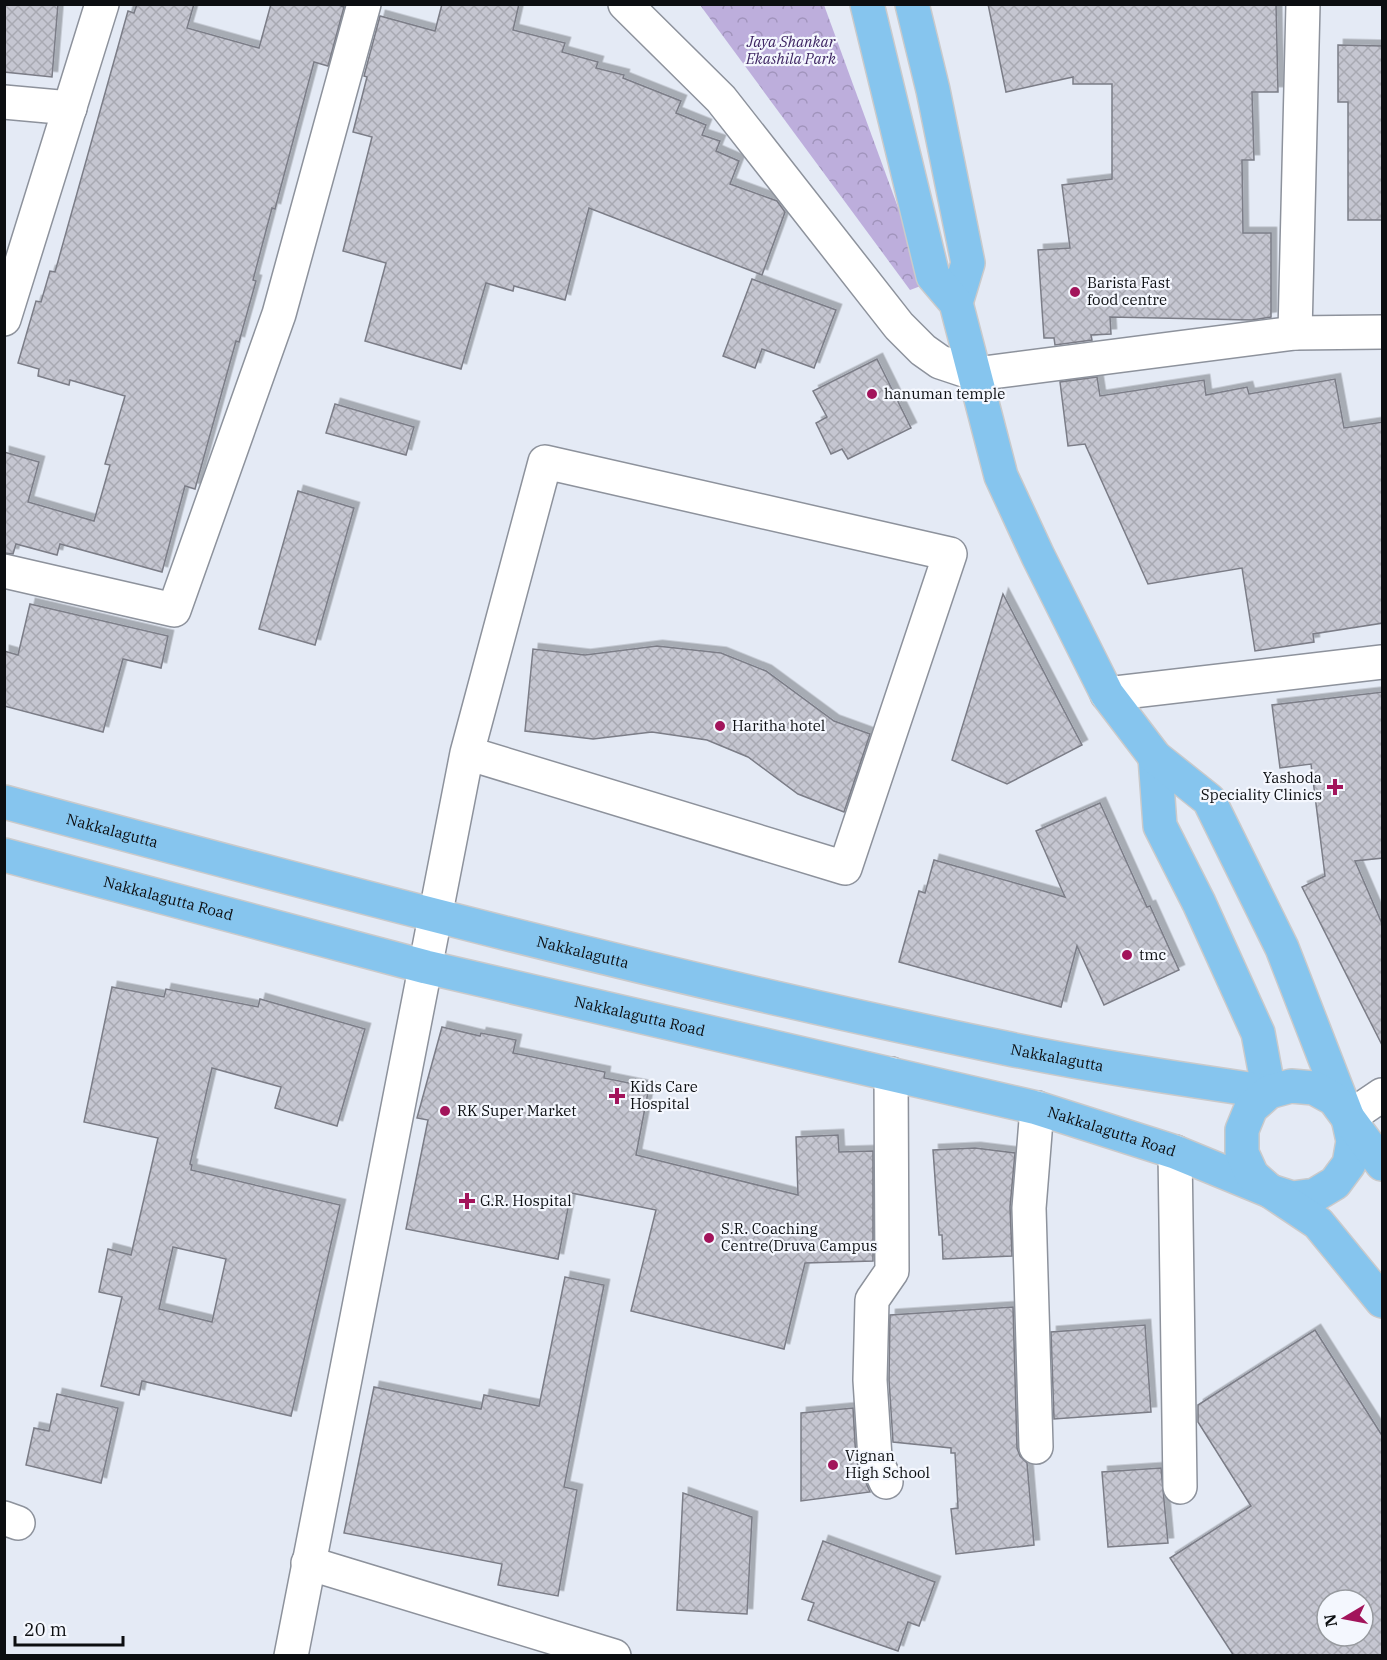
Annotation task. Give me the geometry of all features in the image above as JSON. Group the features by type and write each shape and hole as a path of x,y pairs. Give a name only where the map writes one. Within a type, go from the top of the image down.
{"main road":[{"path":"867,4 933,276 956,303 1001,476 1107,694 1155,757 1209,800 1282,948 1348,1118 1353,1142 1349,1164 1335,1183 1315,1195 1292,1198 1270,1191"},
{"path":"912,4 933,90 968,263 956,303"},
{"path":"1155,757 1160,826 1199,903 1258,1033 1269,1092"},
{"name":"Nakkalagutta","path":"4,802 435,917 818,1008 1008,1049 1269,1092"},
{"name":"Nakkalagutta Road","path":"4,855 426,967 1037,1108 1175,1152 1270,1191"},
{"path":"1383,1164 1334,1100 1314,1088 1291,1086 1269,1092 1251,1108 1242,1130 1242,1154 1252,1175 1270,1191 1318,1223 1383,1301"}],"street":[{"path":"4,318 102,4"},
{"path":"4,571 174,610 279,314 364,4"},
{"path":"625,4 721,99 898,326 923,350 940,362 976,374 1295,333 1383,332"},
{"path":"1295,333 1303,4"},
{"path":"4,102 70,108"},
{"path":"291,1656 467,753 545,462 950,554 845,868 467,753"},
{"path":"1107,694 1383,662"},
{"path":"886,1482 875,1458 870,1380 872,1300 892,1271 891,1074"},
{"path":"1348,1118 1383,1095"},
{"path":"1036,1447 1029,1209 1037,1108"},
{"path":"1175,1152 1180,1487"},
{"path":"308,1563 614,1656"}],"green space":[{"name":"Jaya Shankar Ekashila Park","path":"700,5 824,5 926,284 910,290"}],"building":[{"path":"4,4 58,4 52,77 4,72"},
{"path":"137,4 194,4 187,28 259,48 271,4 336,4 344,7 328,66 314,62 275,209 272,208 253,280 256,281 239,342 236,341 195,489 185,486 162,572 60,544 57,555 16,544 13,554 4,553 4,452 39,462 28,502 94,521 110,465 105,464 125,396 70,380 69,385 38,376 39,369 18,363 36,301 41,302 50,271 55,272 128,11 134,13"},
{"path":"442,4 519,4 513,30 565,43 562,52 598,62 596,68 624,75 623,78 681,101 676,113 706,125 702,135 720,141 716,151 739,161 730,184 777,201 785,212 762,275 589,208 565,300 514,286 513,291 486,283 461,369 365,341 386,263 343,251 372,137 353,132 367,77 364,76 380,16 435,31"},
{"path":"988,4 1276,4 1278,92 1252,92 1254,160 1242,160 1243,233 1271,233 1271,317 1252,320 1110,317 1111,334 1091,335 1092,340 1055,345 1054,338 1044,338 1038,250 1070,248 1062,185 1112,179 1112,84 1073,84 1073,77 1006,92"},
{"path":"1338,45 1383,46 1383,220 1348,220 1348,102 1338,102"},
{"path":"752,279 836,310 814,368 762,349 755,368 723,356"},
{"path":"877,359 911,428 848,459 842,449 831,454 816,423 827,417 813,391"},
{"path":"1097,377 1100,396 1204,380 1206,395 1247,387 1249,394 1335,379 1344,428 1383,422 1383,623 1313,634 1314,642 1255,651 1242,568 1148,584 1085,444 1068,446 1060,382"},
{"path":"335,404 414,427 406,455 326,433"},
{"path":"298,491 354,508 315,645 259,629"},
{"path":"1003,594 1082,745 1007,784 952,760"},
{"path":"30,604 168,636 161,668 123,659 103,732 4,706 4,651 18,655"},
{"name":"Haritha hotel","path":"657,646 721,653 766,671 834,721 870,734 844,812 798,794 748,757 707,740 652,732 593,739 525,731 533,649 585,655"},
{"path":"1383,692 1383,858 1355,861 1383,926 1383,1047 1302,887 1325,876 1311,764 1280,768 1272,705"},
{"path":"1100,803 1147,907 1150,906 1179,970 1104,1005 1077,946 1061,1007 899,962 919,891 925,893 934,860 1065,897 1036,831"},
{"path":"112,987 164,997 166,989 258,1007 260,999 365,1029 337,1126 275,1108 281,1087 212,1068 190,1164 192,1165 191,1170 340,1205 291,1416 142,1381 139,1395 101,1386 122,1297 99,1292 108,1249 131,1255 158,1138 84,1122","holes":["173,1247 226,1259 212,1322 159,1309"]},
{"path":"442,1027 480,1036 481,1033 516,1040 513,1053 605,1072 604,1078 649,1087 636,1155 798,1195 796,1137 838,1135 839,1152 873,1151 873,1261 805,1263 784,1349 631,1311 656,1210 571,1193 558,1259 406,1229 428,1120 417,1118"},
{"path":"975,1148 1015,1153 1010,1207 1012,1256 943,1259 933,1150"},
{"path":"565,1277 604,1285 564,1487 577,1490 558,1596 498,1585 502,1564 344,1533 374,1387 481,1409 484,1395 539,1406"},
{"path":"1013,1307 1017,1448 1020,1456 1027,1463 1034,1545 956,1554 951,1509 958,1508 955,1453 951,1453 951,1448 893,1442 889,1380 890,1315"},
{"path":"1145,1325 1151,1412 1054,1419 1051,1332"},
{"path":"1315,1330 1383,1437 1383,1656 1234,1656 1170,1558 1251,1506 1198,1422 1198,1405"},
{"path":"57,1394 118,1408 101,1483 26,1465 34,1428 49,1431"},
{"path":"853,1408 856,1460 870,1492 801,1501 801,1413"},
{"path":"1161,1468 1168,1543 1108,1547 1102,1472"},
{"path":"683,1493 752,1517 747,1614 677,1610"},
{"path":"823,1541 935,1582 919,1626 908,1622 898,1651 808,1620 814,1603 802,1599"}],"place":[{"name":"Barista Fast food centre","path":"1075,292"},
{"name":"hanuman temple","path":"872,394"},
{"name":"Haritha hotel","path":"720,726"},
{"name":"Yashoda Speciality Clinics","path":"1335,787"},
{"name":"tmc","path":"1127,955"},
{"name":"Kids Care Hospital","path":"617,1096"},
{"name":"RK Super Market","path":"445,1111"},
{"name":"G.R. Hospital","path":"467,1201"},
{"name":"S.R. Coaching Centre(Druva Campus","path":"709,1238"},
{"name":"Vignan High School","path":"833,1465"}]}
